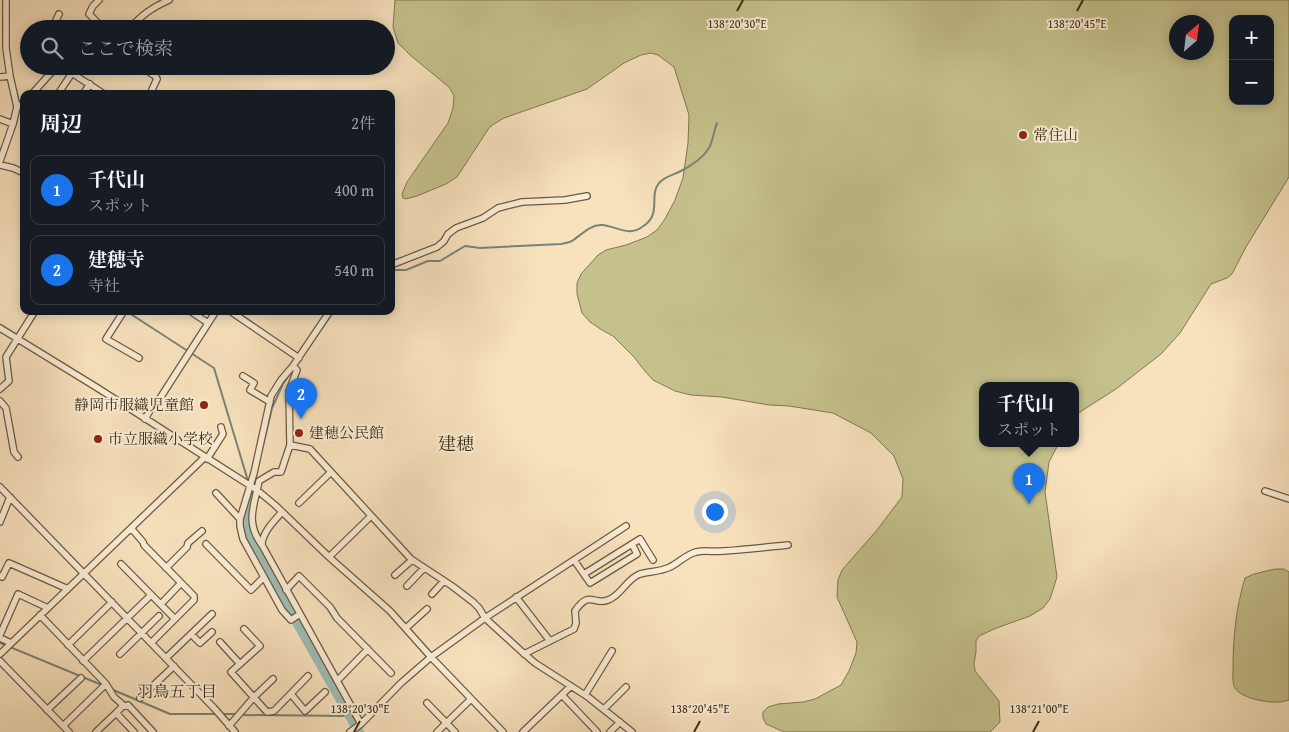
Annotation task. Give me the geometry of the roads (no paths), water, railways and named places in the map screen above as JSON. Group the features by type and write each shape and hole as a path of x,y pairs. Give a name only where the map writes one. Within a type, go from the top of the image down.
{"street":[{"path":"6,0 6,48 10,76 20,103"},
{"path":"95,20 89,14 99,0"},
{"path":"136,20 152,7 168,0"},
{"path":"56,20 58,14"},
{"path":"36,90 50,75"},
{"path":"61,90 71,75"},
{"path":"75,75 97,90"},
{"path":"152,90 156,79 154,75"},
{"path":"0,77 10,76"},
{"path":"86,90 90,84"},
{"path":"0,161 20,108"},
{"path":"0,118 13,124"},
{"path":"0,165 20,171"},
{"path":"395,263 437,247 456,228 483,218 498,208 522,202 565,200 587,196"},
{"path":"0,389 9,381 3,358 32,315"},
{"path":"121,315 106,339 139,358"},
{"path":"196,315 208,323"},
{"path":"145,419 213,315"},
{"path":"236,315 299,358"},
{"path":"300,614 291,620 282,610 243,539 240,519 251,486 271,396 280,380 299,358 327,315"},
{"path":"0,328 257,490 390,611 431,657 504,732"},
{"path":"293,366 297,370 289,391 290,445 281,472 274,472 259,481 252,527 361,724"},
{"path":"243,376 254,383 250,390 270,402"},
{"path":"0,401 6,408 14,452 18,457"},
{"path":"0,654 206,458 223,434 221,427"},
{"path":"290,445 310,449 412,560 473,602 485,618 535,663 585,695 632,732"},
{"path":"299,503 331,472"},
{"path":"0,487 174,666 235,732"},
{"path":"1264,491 1289,499"},
{"path":"216,493 240,519"},
{"path":"0,522 10,497"},
{"path":"262,545 262,540 272,523 282,512"},
{"path":"329,557 371,516"},
{"path":"352,730 361,724 401,683 431,657 516,597 626,526"},
{"path":"131,528 143,542 144,546 194,596 194,600 151,643"},
{"path":"166,568 187,547 188,543 202,531"},
{"path":"584,574 640,538 653,560"},
{"path":"206,544 251,590 264,577"},
{"path":"574,560 590,583 637,554 632,544"},
{"path":"524,654 574,629 576,623 575,611 586,600 608,601 618,595 627,583 640,574 668,568 686,556 706,550 722,551 788,544"},
{"path":"395,575 412,560"},
{"path":"1,579 8,563 68,589"},
{"path":"121,564 175,619"},
{"path":"407,586 424,568"},
{"path":"286,590 299,576 391,673"},
{"path":"432,594 444,581"},
{"path":"161,604 181,583"},
{"path":"12,643 0,636 2,625 18,594 48,608"},
{"path":"83,661 152,595"},
{"path":"516,597 550,641"},
{"path":"68,645 112,602"},
{"path":"406,628 427,609"},
{"path":"166,658 212,614"},
{"path":"40,615 106,684 122,704 122,707"},
{"path":"120,654 158,616"},
{"path":"244,629 260,646 231,672 267,712 274,711 308,676"},
{"path":"191,634 200,643 212,632"},
{"path":"220,642 240,664"},
{"path":"337,681 368,649"},
{"path":"585,695 612,651"},
{"path":"0,662 69,732"},
{"path":"140,698 174,666"},
{"path":"47,710 81,678"},
{"path":"229,726 254,697 273,679"},
{"path":"63,726 106,684"},
{"path":"523,732 571,686"},
{"path":"604,710 626,687"},
{"path":"291,694 305,711 324,692"},
{"path":"562,695 597,732"},
{"path":"437,732 471,699"},
{"path":"427,702 455,732"},
{"path":"99,731 122,707 128,705 153,732"},
{"path":"116,713 134,732"},
{"path":"610,732 620,722"}],"waterway":[{"path":"395,270 406,270 428,261 440,261 465,246 480,248 568,243 590,228 598,225 627,231 637,230 652,217 656,188 659,183 687,168 706,152 717,123"},
{"path":"132,315 214,368 248,481"},
{"path":"262,449 272,408 283,384 331,315"},
{"path":"252,494 248,518 251,541 359,732"},
{"path":"0,643 102,685"},
{"path":"111,689 170,714 216,714"},
{"path":"221,714 236,714"},
{"path":"241,715 351,716"}],"place":[{"name":"常住山","path":"1023,135"},
{"name":"静岡市服織児童館","path":"204,405"},
{"name":"建穂寺","path":"301,419"},
{"name":"建穂公民館","path":"299,433"},
{"name":"市立服織小学校","path":"98,439"},
{"name":"千代山","path":"1029,504"}],"district":[{"name":"建穂","path":"456,444"},
{"name":"羽鳥五丁目","path":"177,691"}]}
